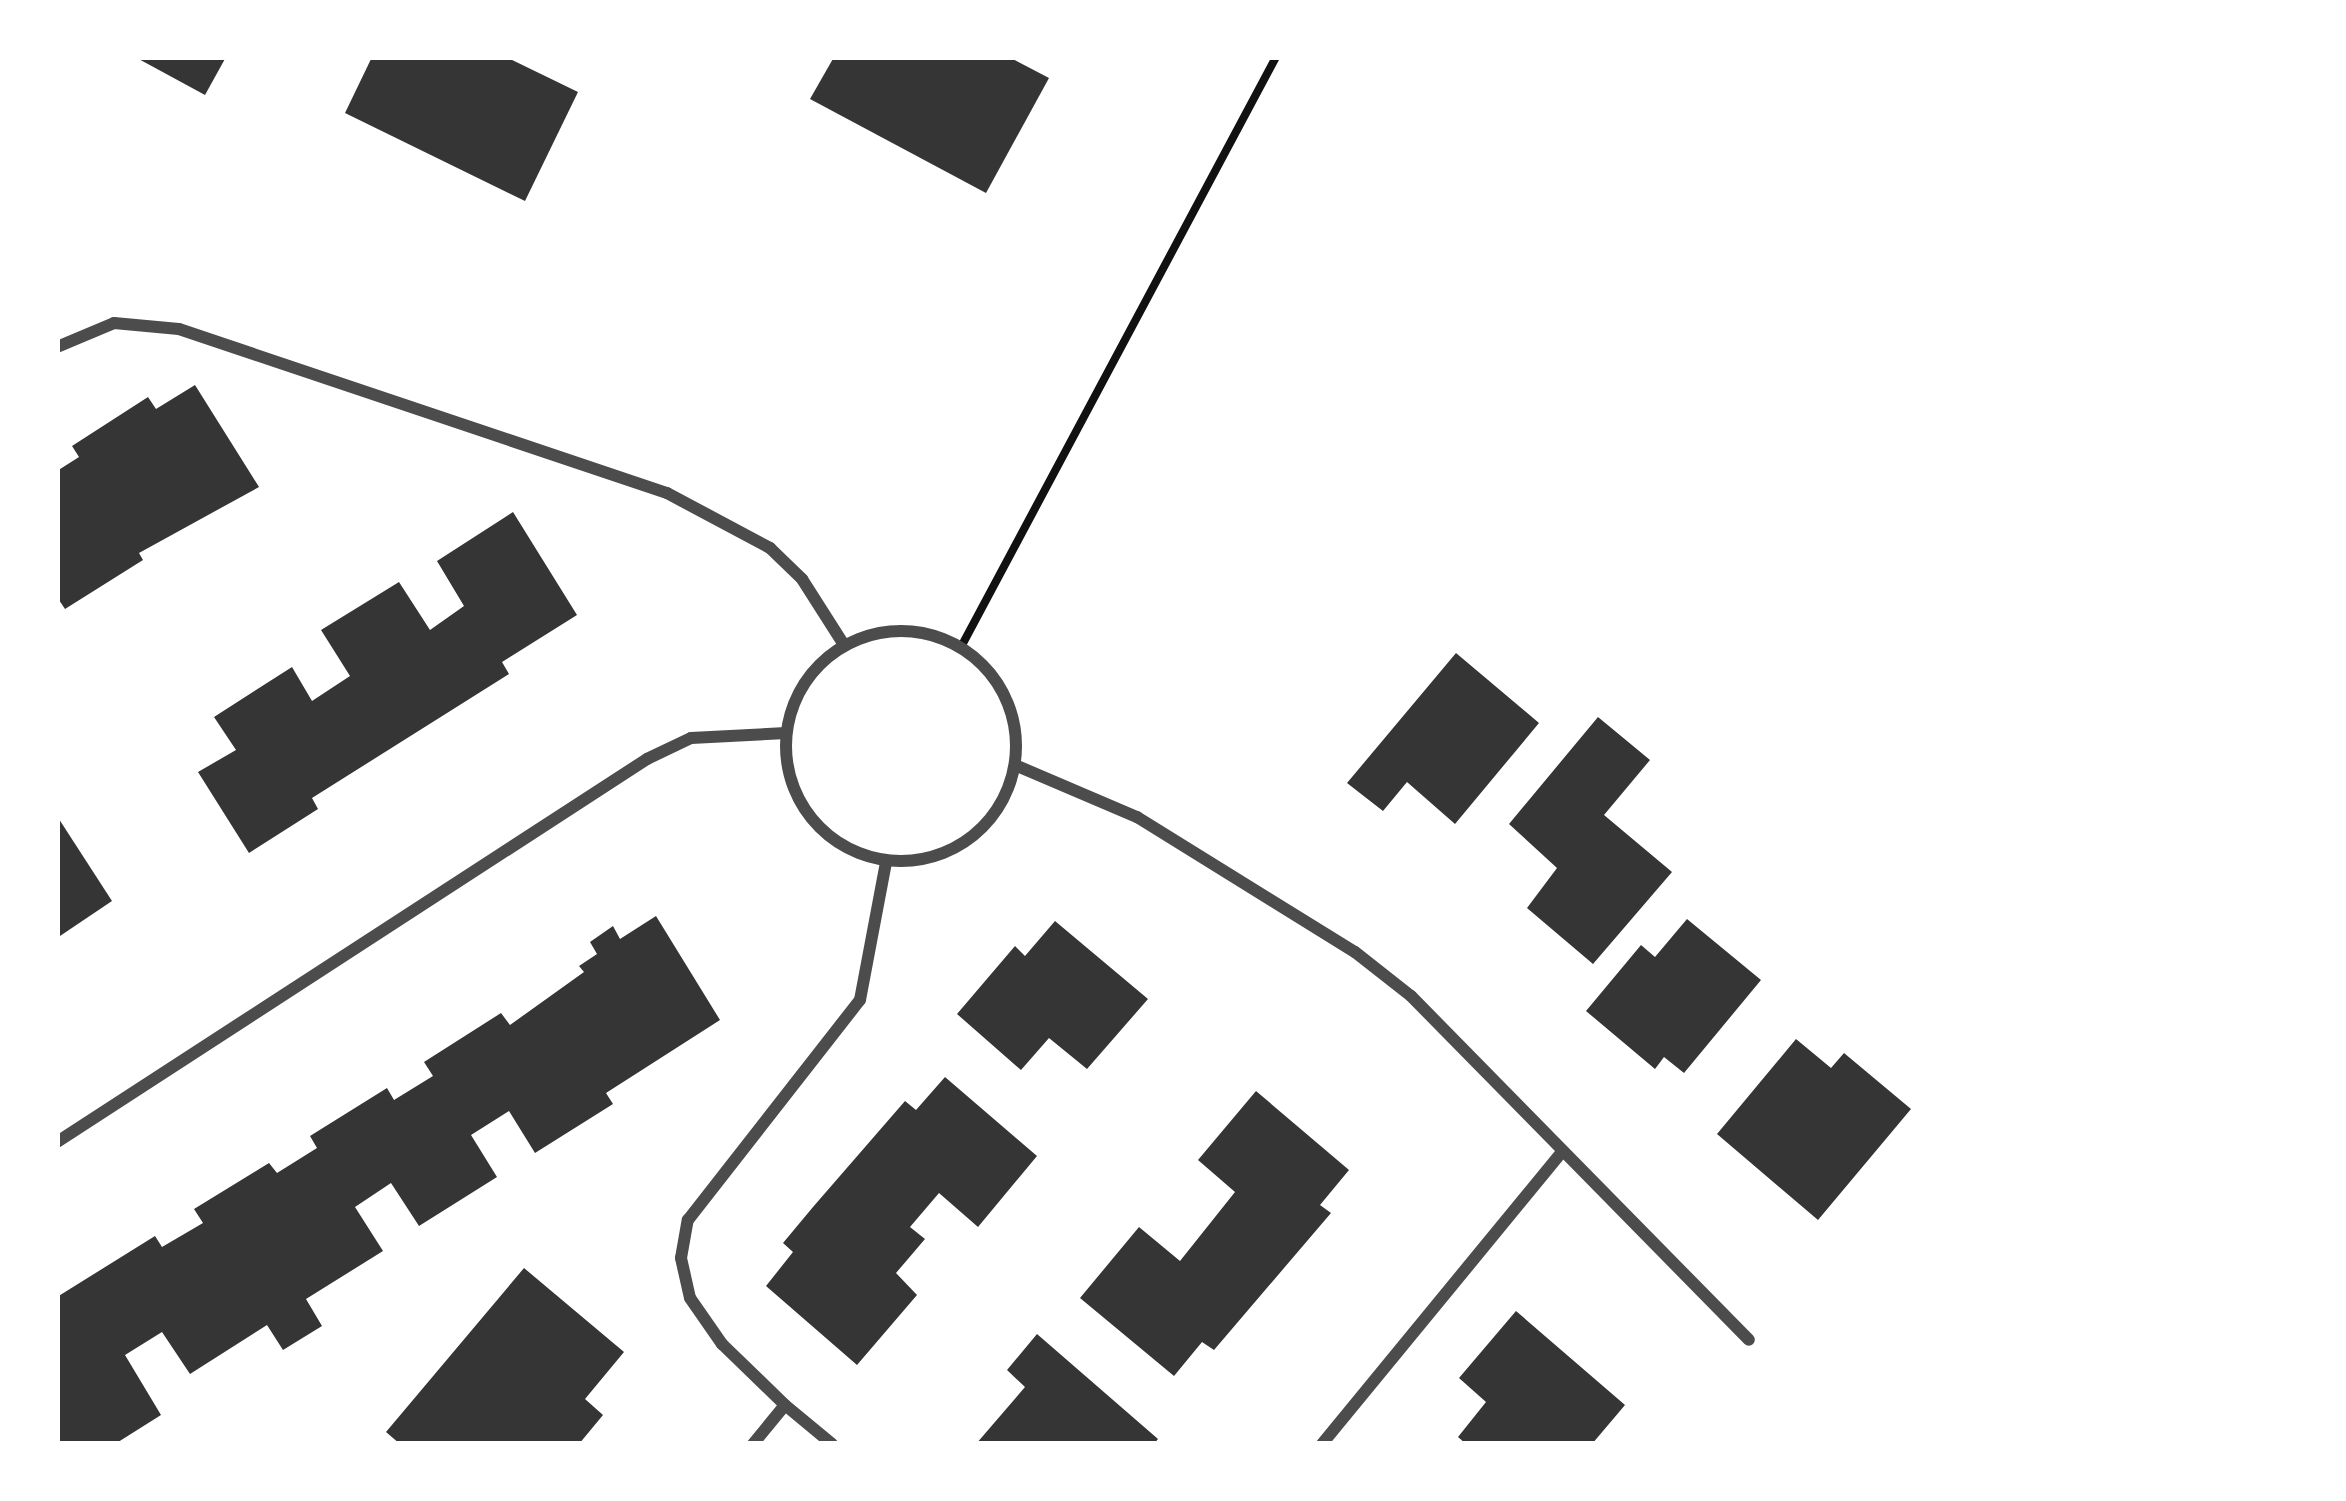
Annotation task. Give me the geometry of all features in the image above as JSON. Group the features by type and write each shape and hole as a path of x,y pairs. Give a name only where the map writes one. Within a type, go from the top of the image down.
{"street":[{"path":"57,347 114,322 179,329 668,493 770,548 802,578 844,645"},
{"path":"902,630 961,647 1006,697 1016,731 1015,765 1005,799 955,850 886,862 850,852 822,832 793,786 786,733 814,668 844,645 902,630"},
{"path":"60,1135 647,759 691,738 740,730 786,733"},
{"path":"1015,765 1137,817 1355,952 1412,996 1559,1155 1749,1340"},
{"path":"832,1444 722,1344 690,1298 681,1258 688,1220 860,1000 886,862"},
{"path":"1322,1444 1559,1155"},
{"path":"753,1444 785,1406"}],"path":[{"path":"961,647 1276,57"}],"building":[{"path":"135,57 226,57 205,95"},
{"path":"372,57 506,57 578,92 525,201 345,113"},
{"path":"834,57 1009,57 1049,78 986,193 810,99"},
{"path":"195,385 259,487 139,553 143,560 65,609 57,597 57,471 79,457 72,446 148,397 156,409"},
{"path":"513,512 577,615 502,662 509,674 312,798 318,809 249,853 198,772 236,750 214,717 292,667 312,701 350,676 321,630 399,582 430,630 464,606 437,561"},
{"path":"1456,653 1539,723 1455,824 1407,782 1383,811 1347,783"},
{"path":"1598,717 1650,760 1604,815 1672,872 1593,964 1527,908 1557,868 1509,824"},
{"path":"57,816 112,901 57,938"},
{"path":"656,916 720,1020 606,1093 613,1104 535,1153 509,1111 471,1135 497,1177 419,1226 391,1183 355,1207 383,1251 306,1299 322,1326 283,1350 267,1325 190,1374 162,1332 125,1355 161,1415 115,1444 57,1444 57,1297 155,1236 162,1247 203,1223 194,1209 269,1163 277,1173 317,1148 310,1136 387,1088 394,1100 433,1076 424,1062 501,1013 510,1025 584,972 579,966 597,954 590,942 613,926 620,939"},
{"path":"1687,919 1761,980 1684,1073 1664,1057 1655,1069 1586,1011 1641,945 1655,957"},
{"path":"1055,921 1148,999 1087,1069 1049,1038 1021,1070 957,1014 1015,946 1025,956"},
{"path":"1796,1039 1831,1068 1844,1053 1911,1109 1818,1220 1717,1134"},
{"path":"945,1077 1037,1156 978,1227 939,1193 910,1227 925,1239 896,1273 917,1295 857,1365 766,1286 793,1252 783,1243 813,1207 905,1101 916,1110"},
{"path":"1256,1091 1349,1170 1320,1205 1331,1213 1214,1350 1202,1342 1174,1376 1080,1298 1139,1227 1180,1261 1235,1192 1198,1160"},
{"path":"524,1268 624,1352 585,1399 603,1415 579,1444 400,1444 386,1432"},
{"path":"1516,1311 1625,1405 1592,1444 1466,1444 1458,1437 1486,1402 1459,1378"},
{"path":"1037,1334 1158,1439 1154,1444 976,1444 1025,1387 1007,1370"}]}
